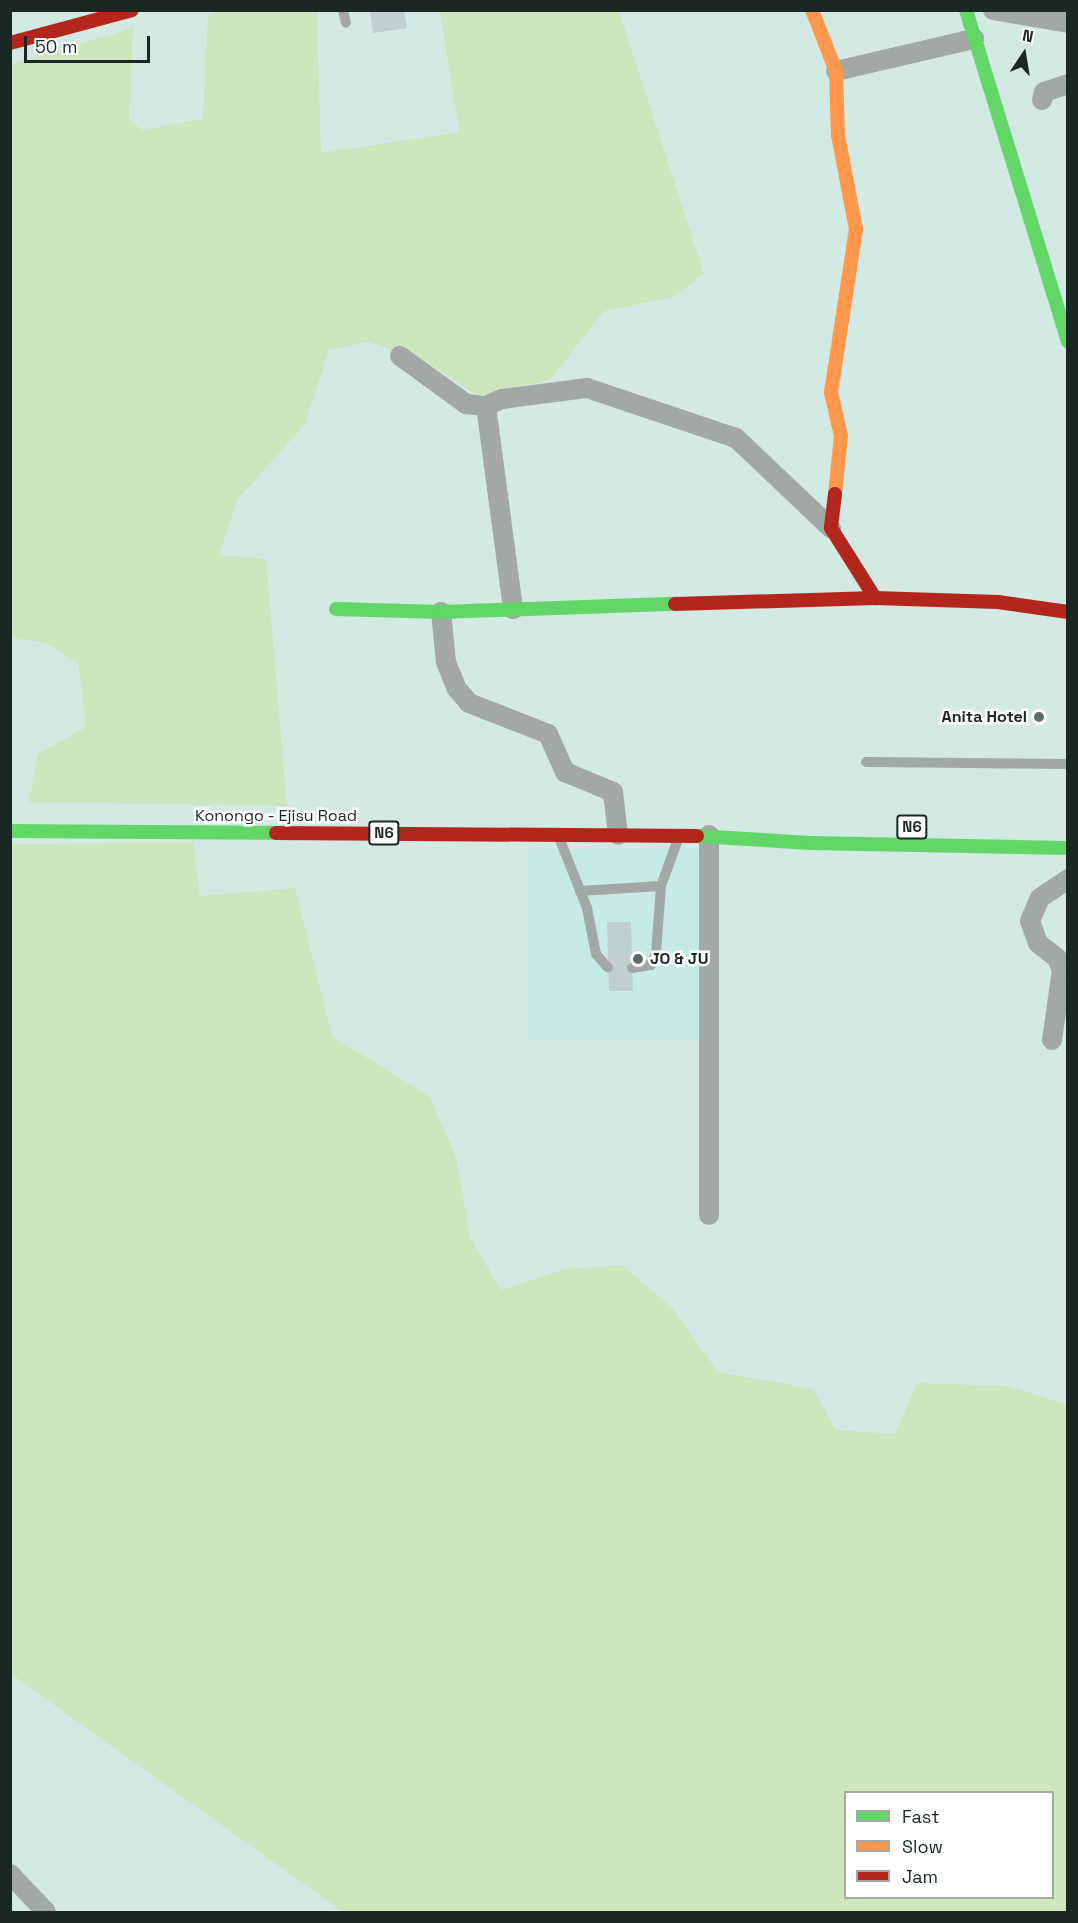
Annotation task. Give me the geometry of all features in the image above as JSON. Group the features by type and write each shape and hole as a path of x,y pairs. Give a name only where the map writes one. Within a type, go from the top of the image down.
{"main road":[{"path":"10,43 132,10"},
{"path":"812,10 836,71 838,135 856,229 831,392 840,436 831,528 875,598"},
{"path":"966,10 1068,342"},
{"path":"336,609 441,612 875,598 998,602 1068,612"},
{"name":"Konongo - Ejisu Road","path":"757,836 808,826"},
{"name":"Konongo - Ejisu Road","path":"10,831 709,835 757,836 810,843 1068,848"}],"street":[{"path":"993,10 1068,23"},
{"path":"836,71 974,39"},
{"path":"1042,100 1044,92 1068,84"},
{"path":"400,356 466,404 486,406 502,399 587,388 736,438 831,528"},
{"path":"486,406 513,609"},
{"path":"441,612 446,662 457,689 469,703 548,735 565,772 613,792 618,835"},
{"path":"709,835 709,1215"},
{"path":"1052,1040 1062,970 1057,958 1038,944 1030,921 1040,897 1068,879"},
{"path":"10,1875 46,1912"}],"lane":[{"path":"344,10 346,24"},
{"path":"866,762 1068,764"},
{"path":"558,834 580,891 596,954 608,968"},
{"path":"632,968 651,965 656,953 661,886 680,835"},
{"path":"580,891 661,886"}],"shaded area":[{"path":"527,849 699,849 700,1040 528,1040"}],"green space":[{"path":"219,10 317,11 321,153 459,132 440,11 619,11 704,274 673,297 604,311 550,380 478,396 425,361 369,342 329,350 305,424 238,499 219,555 266,559 287,806 29,802 38,754 86,727 78,663 46,643 11,638 10,65 133,28 129,120 142,130 203,119 208,15"},
{"path":"193,842 200,896 295,888 332,1036 430,1097 456,1157 470,1237 501,1290 566,1269 622,1265 672,1308 718,1372 813,1389 836,1430 895,1434 917,1383 1008,1386 1067,1405 1067,1912 343,1912 11,1674 11,844"}],"building":[{"path":"370,10 404,10 407,28 373,33"},
{"path":"607,922 631,922 633,991 609,991"}],"traffic: fast":[{"path":"966,10 1068,342"},
{"path":"336,609 441,612 675,604"},
{"path":"10,831 276,833"},
{"path":"697,836 810,843 1068,848"}],"traffic: slow":[{"path":"812,10 836,71 838,135 856,229 831,392 841,436 835,494"}],"traffic: jam":[{"path":"10,43 132,10"},
{"path":"835,494 831,528 875,598"},
{"path":"675,604 875,598 998,602 1068,612"},
{"path":"276,833 697,836"}],"place":[{"name":"Anita Hotel","path":"1039,717"},
{"name":"JO & JU","path":"638,959"}]}
